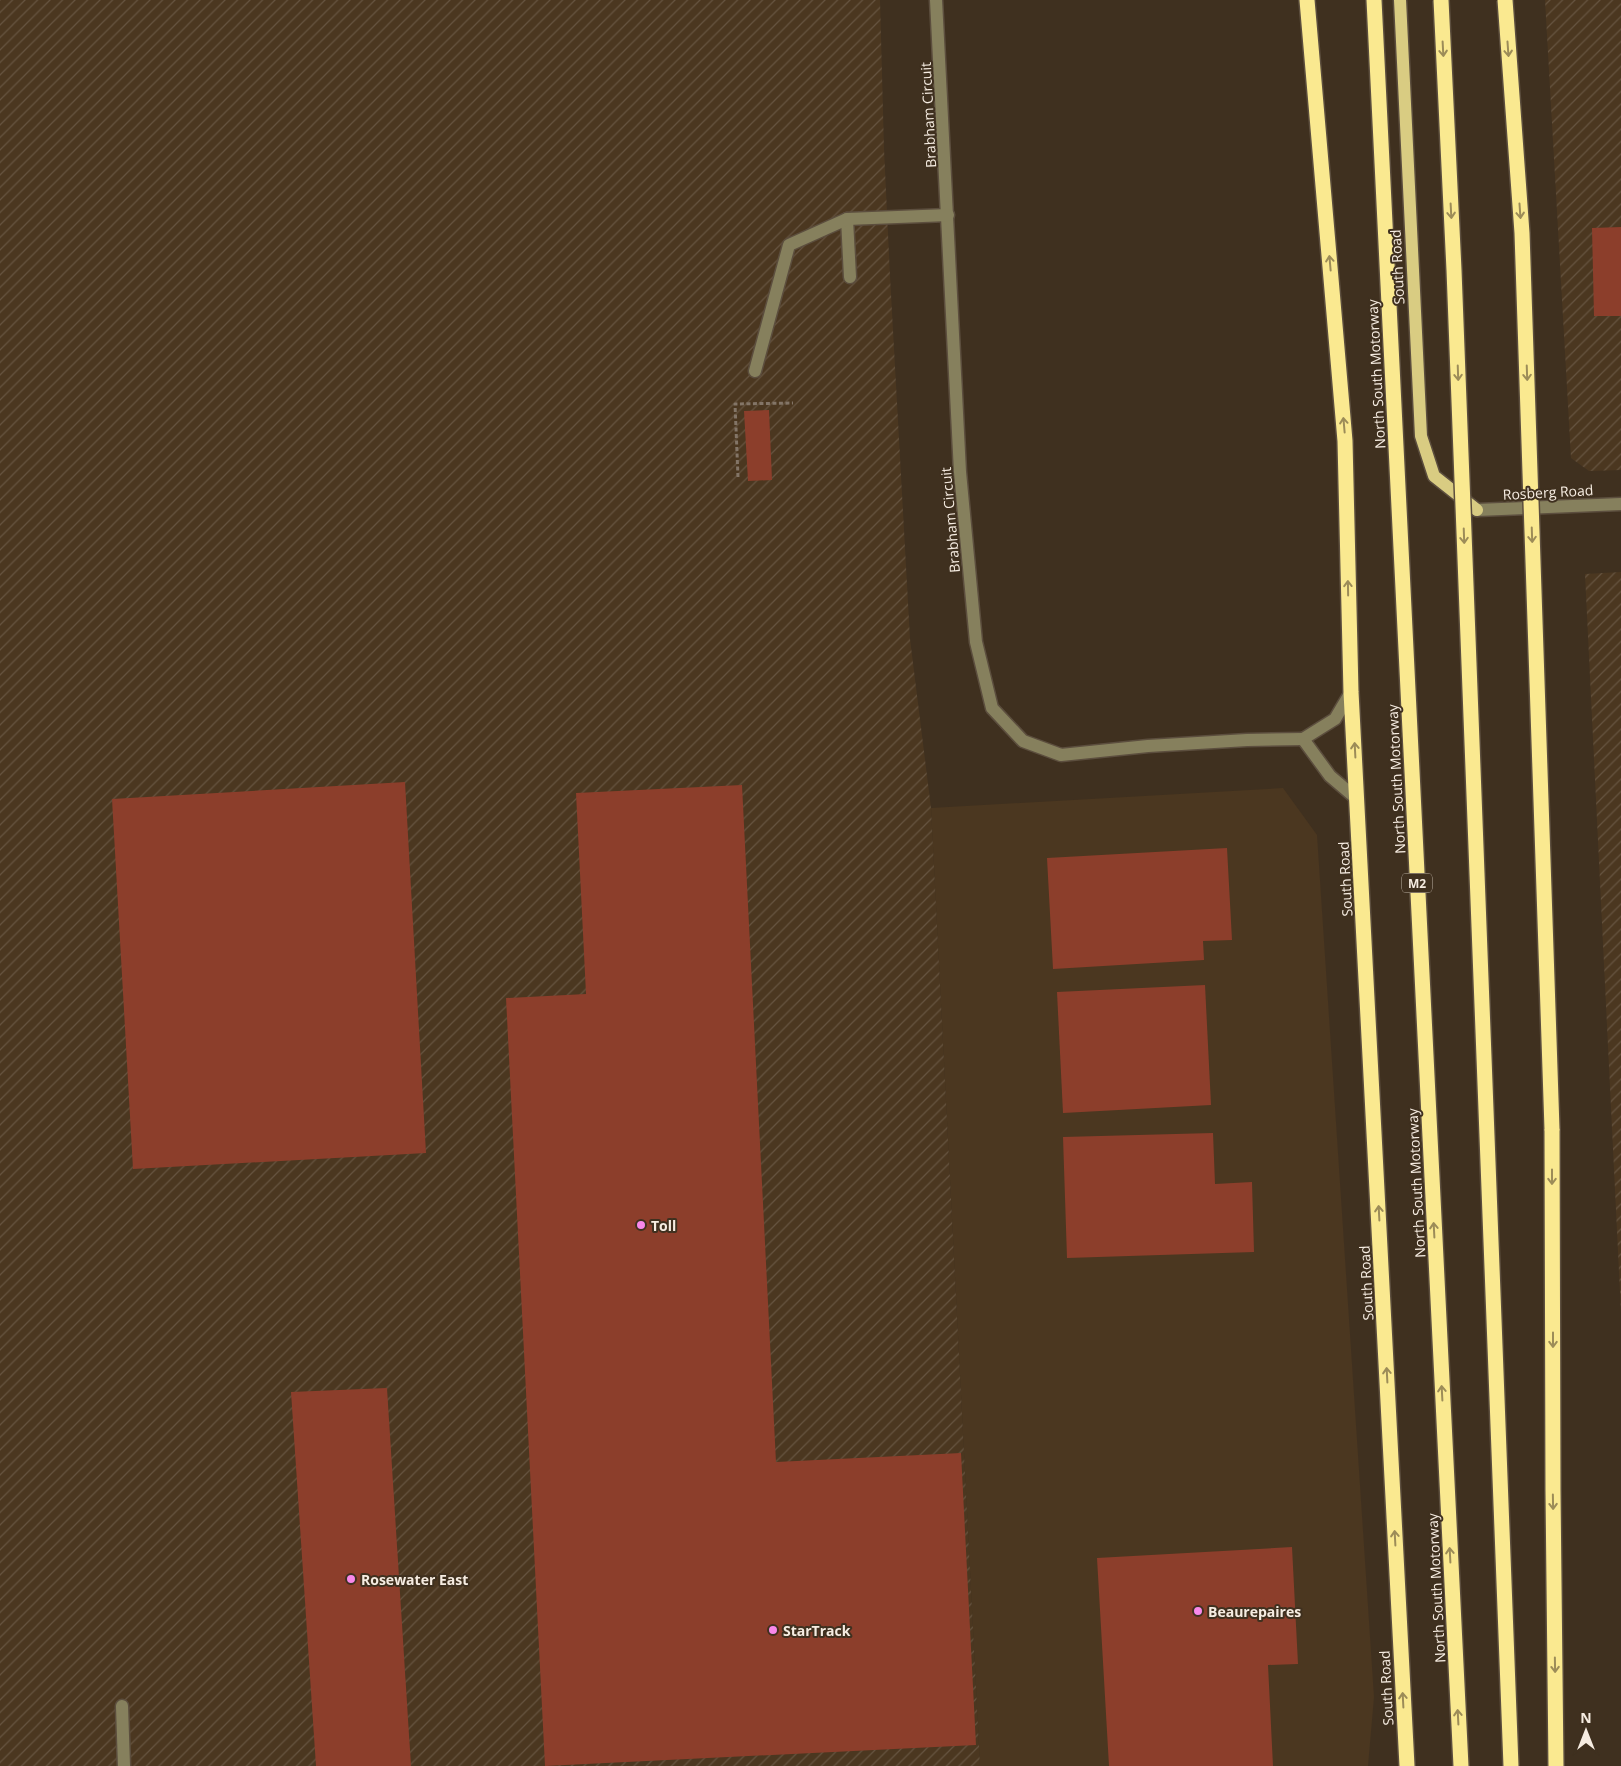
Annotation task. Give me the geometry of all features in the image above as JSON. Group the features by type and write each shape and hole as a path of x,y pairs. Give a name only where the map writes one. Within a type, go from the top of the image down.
{"highway":[{"name":"South Road","path":"1307,0 1345,440 1351,692 1407,1766"},
{"name":"North South Motorway","path":"1374,0 1461,1766"},
{"path":"1441,0 1454,270 1511,1766"},
{"path":"1505,0 1522,233 1552,1129 1556,1766"}],"main road":[{"name":"South Road","path":"1400,0 1421,436 1434,476 1477,510"}],"street":[{"name":"Brabham Circuit","path":"936,0 960,472 976,642 992,708 1023,741 1061,755 1247,740 1303,739"},
{"path":"755,370 789,245 847,219 948,215"},
{"path":"847,219 850,277"},
{"name":"Rosberg Road","path":"1477,510 1621,504"},
{"path":"1351,692 1334,719 1303,739 1330,776 1357,799"},
{"path":"122,1706 124,1766"}],"path":[{"path":"738,477 734,404 793,402"}],"shaded area":[{"path":"0,0 880,0 884,149 910,639 931,808 980,1766 0,1766"},
{"path":"1545,0 1621,0 1621,470 1589,471 1571,458"},
{"path":"1621,572 1621,1313 1585,574"},
{"path":"1283,788 1317,835 1374,1697 1368,1766 980,1766 931,808"}],"building":[{"path":"1621,227 1621,316 1594,316 1592,228"},
{"path":"769,410 772,480 748,481 744,411"},
{"path":"405,782 426,1153 133,1169 112,799"},
{"name":"Toll","path":"742,785 776,1462 961,1453 976,1745 545,1766 506,998 586,994 576,793"},
{"path":"1227,848 1232,940 1203,941 1204,960 1053,969 1047,858"},
{"path":"1205,985 1211,1105 1063,1113 1057,992"},
{"path":"1213,1133 1215,1184 1252,1182 1254,1252 1067,1258 1063,1137"},
{"name":"Rosewater East","path":"387,1388 411,1766 316,1766 291,1392"},
{"name":"Beaurepaires","path":"1292,1547 1298,1664 1268,1665 1273,1766 1109,1766 1097,1558"}],"place":[{"name":"Toll","path":"641,1225"},
{"name":"Rosewater East","path":"351,1579"},
{"name":"Beaurepaires","path":"1198,1611"},
{"name":"StarTrack","path":"773,1630"}]}
